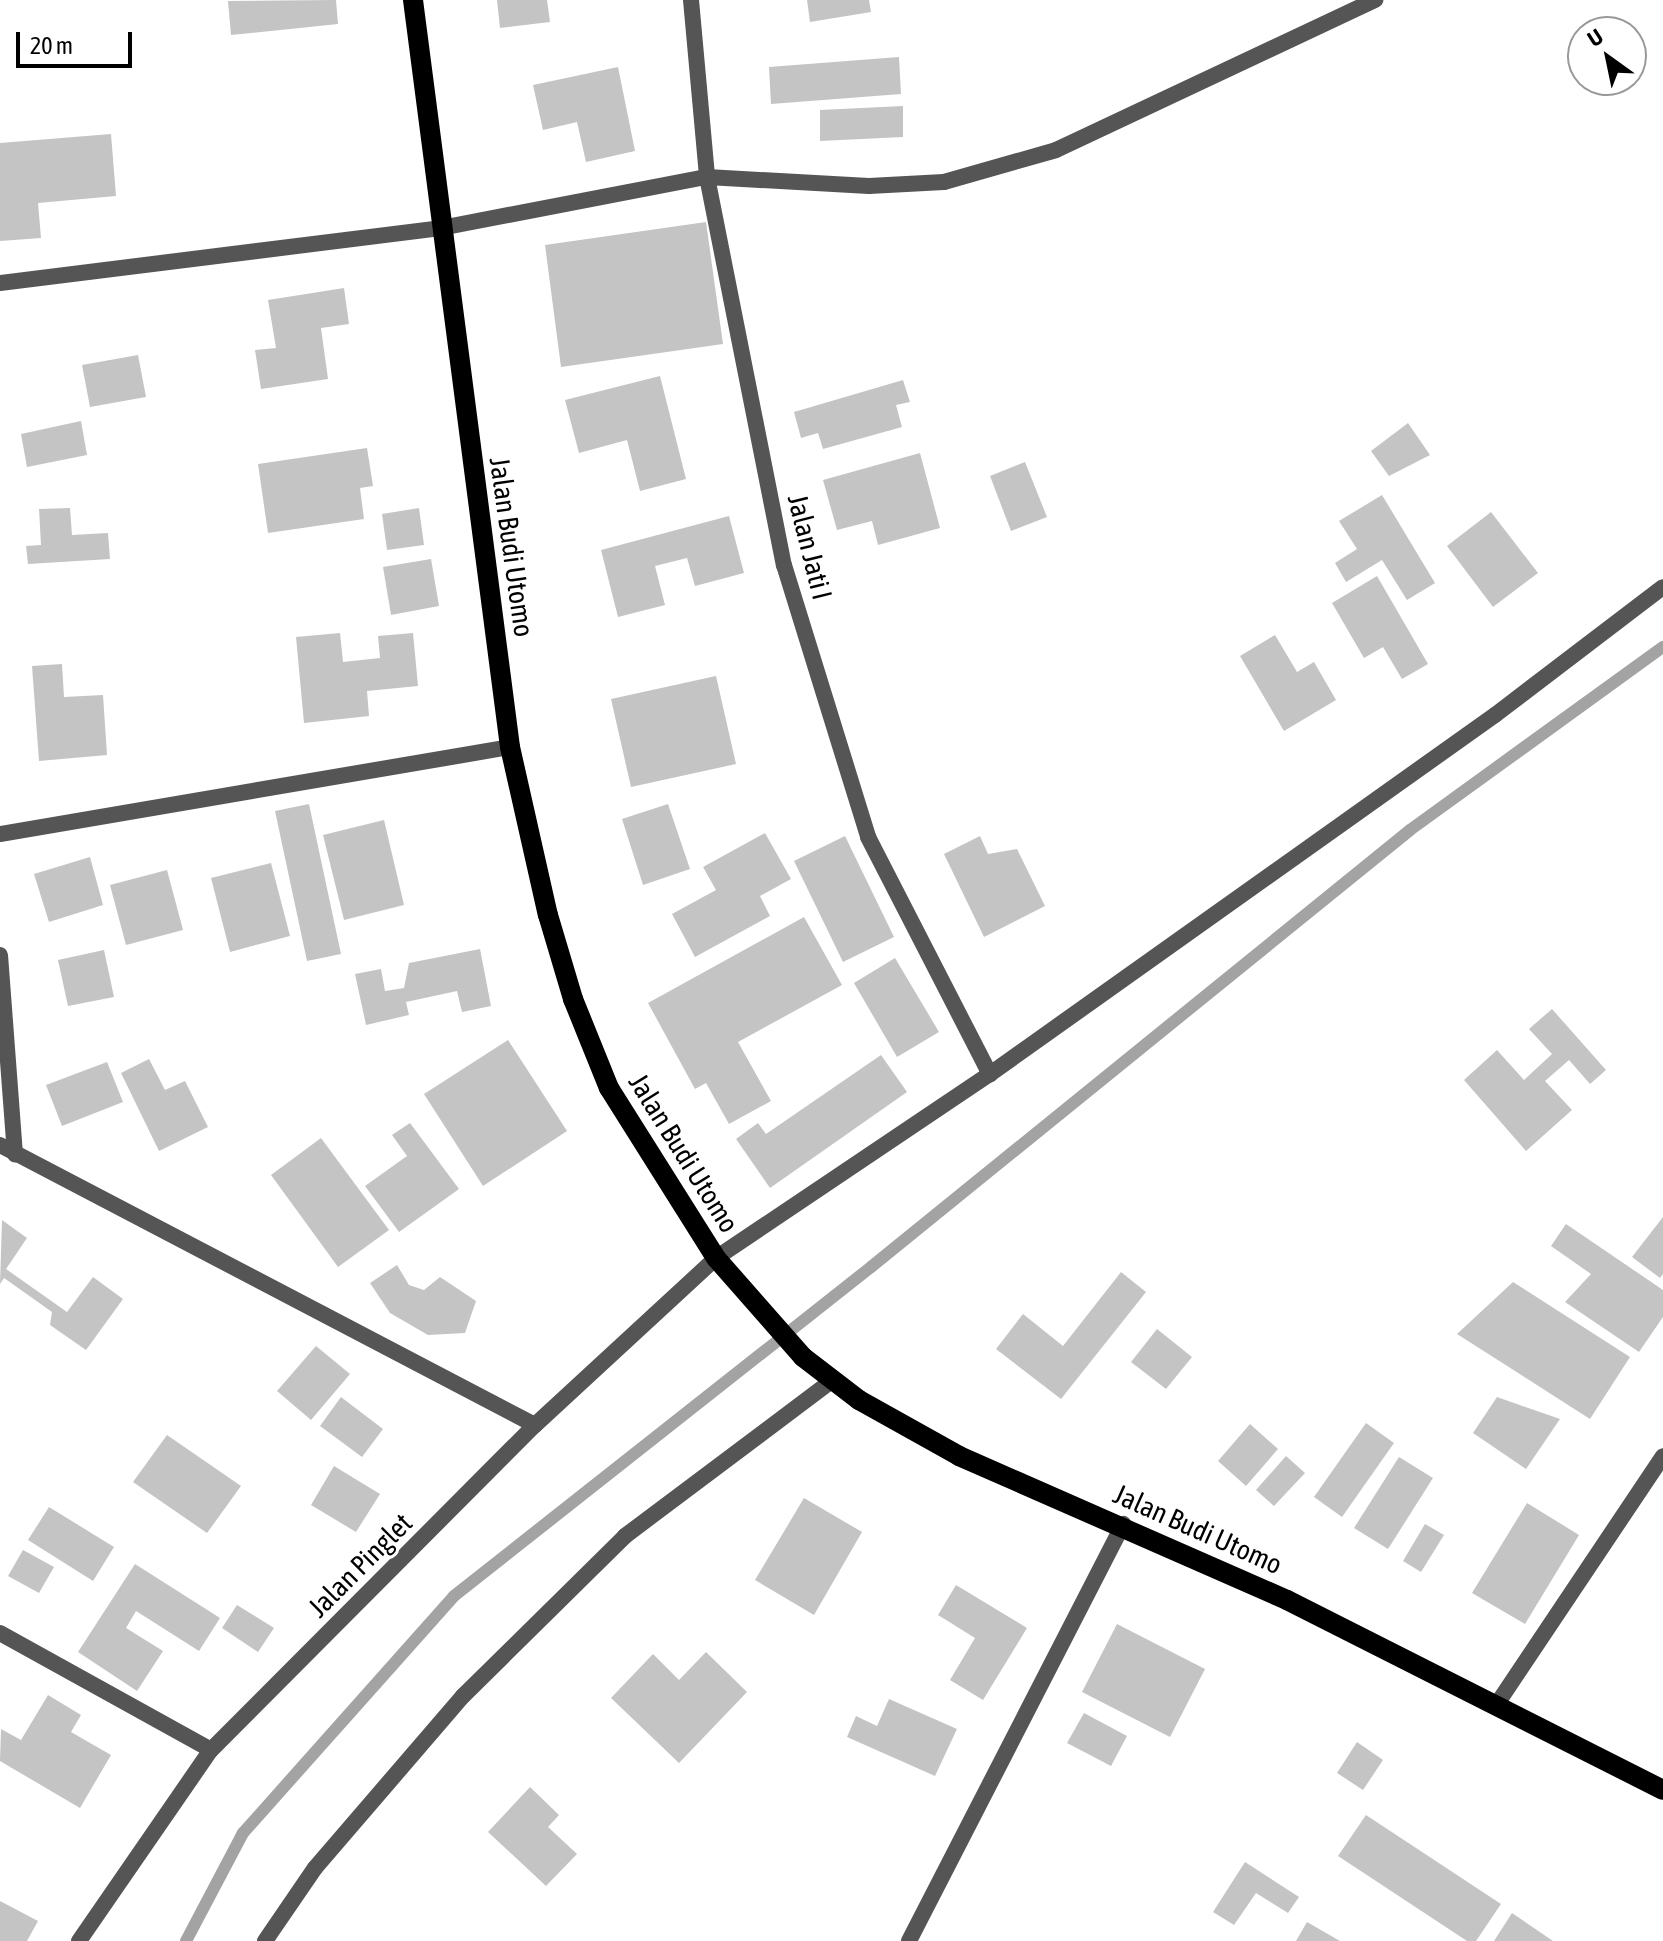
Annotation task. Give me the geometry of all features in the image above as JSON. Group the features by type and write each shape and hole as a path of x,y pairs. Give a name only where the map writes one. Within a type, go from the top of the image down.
{"main road":[{"name":"Jalan Budi Utomo","path":"413,0 510,747 573,999 609,1088 716,1258 803,1357 833,1380 959,1456 1123,1524 1497,1704 1663,1790"}],"street":[{"name":"Jalan Jati I","path":"691,0 707,177 784,565 868,837 990,1074"},
{"path":"0,283 441,228 707,177 869,186 944,182 1002,169 1056,150 1373,0"},
{"name":"Jalan Pinglet","path":"79,1941 211,1750 535,1425 716,1258 990,1074 1495,715 1663,587"},
{"path":"0,834 510,747"},
{"path":"0,955 7,1150 535,1425"},
{"path":"265,1941 315,1868 463,1696 625,1536 833,1380"},
{"path":"1497,1704 1663,1456"},
{"path":"909,1941 1123,1524"},
{"path":"0,1633 211,1750"}],"building":[{"path":"336,0 338,24 231,35 228,1"},
{"path":"497,0 547,0 550,22 500,28"},
{"path":"807,0 869,0 871,12 810,22"},
{"path":"899,57 901,94 771,104 769,67"},
{"path":"618,67 635,151 586,162 577,122 543,130 533,85"},
{"path":"903,106 903,137 820,141 820,110"},
{"path":"111,134 116,196 38,203 41,238 0,241 0,143"},
{"path":"706,222 723,344 561,367 545,245"},
{"path":"344,288 349,324 321,328 328,379 261,389 255,350 276,348 268,300"},
{"path":"138,355 146,397 90,407 82,365"},
{"path":"660,376 686,479 640,491 627,440 579,453 565,400"},
{"path":"903,380 910,402 896,405 902,427 823,449 818,433 801,438 794,412"},
{"path":"81,421 87,455 27,467 21,434"},
{"path":"1408,423 1430,455 1389,476 1371,451"},
{"path":"367,448 373,486 360,488 364,519 268,533 258,464"},
{"path":"920,453 940,528 878,545 872,521 837,530 823,480"},
{"path":"1025,462 1047,517 1011,531 990,476"},
{"path":"1382,495 1435,583 1407,600 1382,560 1346,582 1335,563 1357,549 1339,521"},
{"path":"70,508 72,535 108,533 110,559 28,564 26,546 41,545 39,509"},
{"path":"419,508 424,545 387,550 382,514"},
{"path":"1491,512 1538,573 1493,607 1447,546"},
{"path":"729,516 744,573 695,586 687,558 655,566 665,605 618,617 601,550"},
{"path":"431,559 439,606 391,615 383,567"},
{"path":"1377,576 1428,664 1402,679 1383,647 1364,658 1332,603"},
{"path":"340,633 343,662 380,658 378,636 413,633 418,686 367,691 369,716 304,723 296,637"},
{"path":"1275,635 1297,672 1314,662 1336,700 1284,731 1240,656"},
{"path":"62,664 64,697 103,695 107,755 39,761 32,666"},
{"path":"716,676 736,764 631,787 611,699"},
{"path":"309,804 341,954 307,961 275,811"},
{"path":"668,804 690,869 643,885 622,819"},
{"path":"384,820 404,905 344,920 323,835"},
{"path":"765,833 791,879 760,896 770,916 695,957 672,914 716,890 703,867"},
{"path":"845,836 894,937 843,962 794,861"},
{"path":"980,836 988,854 1017,849 1045,906 984,937 944,854"},
{"path":"90,857 103,905 49,922 34,874"},
{"path":"271,863 290,936 230,952 211,878"},
{"path":"167,870 183,930 126,945 110,885"},
{"path":"804,917 842,985 738,1042 771,1101 729,1124 706,1083 695,1089 648,1003"},
{"path":"480,949 491,1006 462,1012 457,991 406,1002 409,1015 366,1025 355,974 381,969 385,991 404,988 409,963"},
{"path":"104,950 114,997 68,1006 58,960"},
{"path":"895,958 939,1032 897,1057 854,983"},
{"path":"1552,1009 1606,1070 1590,1084 1569,1060 1545,1081 1572,1110 1526,1151 1464,1080 1497,1050 1524,1080 1552,1054 1529,1029"},
{"path":"508,1040 567,1131 483,1186 424,1094"},
{"path":"881,1055 907,1092 770,1188 736,1139 758,1123 766,1134"},
{"path":"149,1059 165,1090 185,1081 208,1127 159,1151 121,1073"},
{"path":"107,1062 123,1102 62,1126 46,1085"},
{"path":"410,1123 459,1189 399,1232 365,1186 407,1156 392,1135"},
{"path":"321,1138 389,1230 338,1267 271,1175"},
{"path":"1663,1217 1663,1274 1660,1278 1632,1257"},
{"path":"2,1220 27,1238 6,1269 67,1312 93,1277 123,1299 86,1350 50,1325 52,1312 4,1278 0,1284"},
{"path":"1566,1224 1663,1290 1663,1317 1639,1352 1565,1302 1591,1274 1551,1246"},
{"path":"397,1265 409,1285 424,1290 440,1277 476,1301 465,1333 428,1335 390,1313 370,1283"},
{"path":"1121,1272 1146,1292 1061,1399 996,1349 1023,1314 1063,1346"},
{"path":"1513,1282 1630,1357 1590,1419 1457,1334"},
{"path":"1157,1329 1192,1357 1166,1389 1131,1362"},
{"path":"316,1346 350,1374 311,1420 277,1391"},
{"path":"341,1397 383,1429 362,1457 320,1426"},
{"path":"1497,1397 1560,1419 1526,1469 1473,1433"},
{"path":"1366,1423 1394,1443 1342,1517 1314,1497"},
{"path":"1250,1424 1278,1449 1246,1486 1218,1461"},
{"path":"167,1435 241,1486 207,1533 133,1482"},
{"path":"1286,1456 1305,1473 1274,1506 1256,1490"},
{"path":"1399,1457 1433,1478 1388,1549 1354,1528"},
{"path":"334,1466 380,1494 356,1532 311,1505"},
{"path":"804,1498 862,1532 814,1615 755,1580"},
{"path":"1527,1503 1579,1535 1525,1624 1472,1593"},
{"path":"49,1507 114,1547 93,1581 28,1540"},
{"path":"1425,1524 1444,1535 1421,1572 1403,1561"},
{"path":"23,1550 54,1567 39,1593 8,1576"},
{"path":"135,1564 220,1618 199,1651 136,1611 126,1628 163,1651 137,1691 78,1652"},
{"path":"956,1585 1027,1628 983,1700 950,1680 975,1638 938,1615"},
{"path":"237,1605 274,1628 258,1652 222,1628"},
{"path":"1117,1624 1205,1669 1170,1737 1082,1692"},
{"path":"706,1652 747,1692 679,1763 611,1698 653,1654 679,1680"},
{"path":"48,1695 81,1715 71,1732 111,1755 80,1808 0,1761 1,1729 21,1740"},
{"path":"889,1699 957,1729 935,1776 847,1737 856,1716 877,1726"},
{"path":"1084,1713 1127,1736 1111,1766 1067,1743"},
{"path":"1357,1742 1383,1760 1363,1790 1337,1773"},
{"path":"530,1787 559,1815 548,1827 577,1854 546,1886 488,1832"},
{"path":"1366,1815 1501,1904 1476,1941 1467,1941 1338,1856"},
{"path":"1245,1862 1299,1897 1288,1913 1256,1893 1234,1925 1213,1912"},
{"path":"0,1901 38,1921 27,1941 0,1941"},
{"path":"1512,1913 1553,1941 1494,1941"},
{"path":"1307,1922 1340,1941 1296,1941"}],"waterway":[{"path":"186,1941 243,1833 454,1596 871,1267 1410,830 1663,647"}]}
